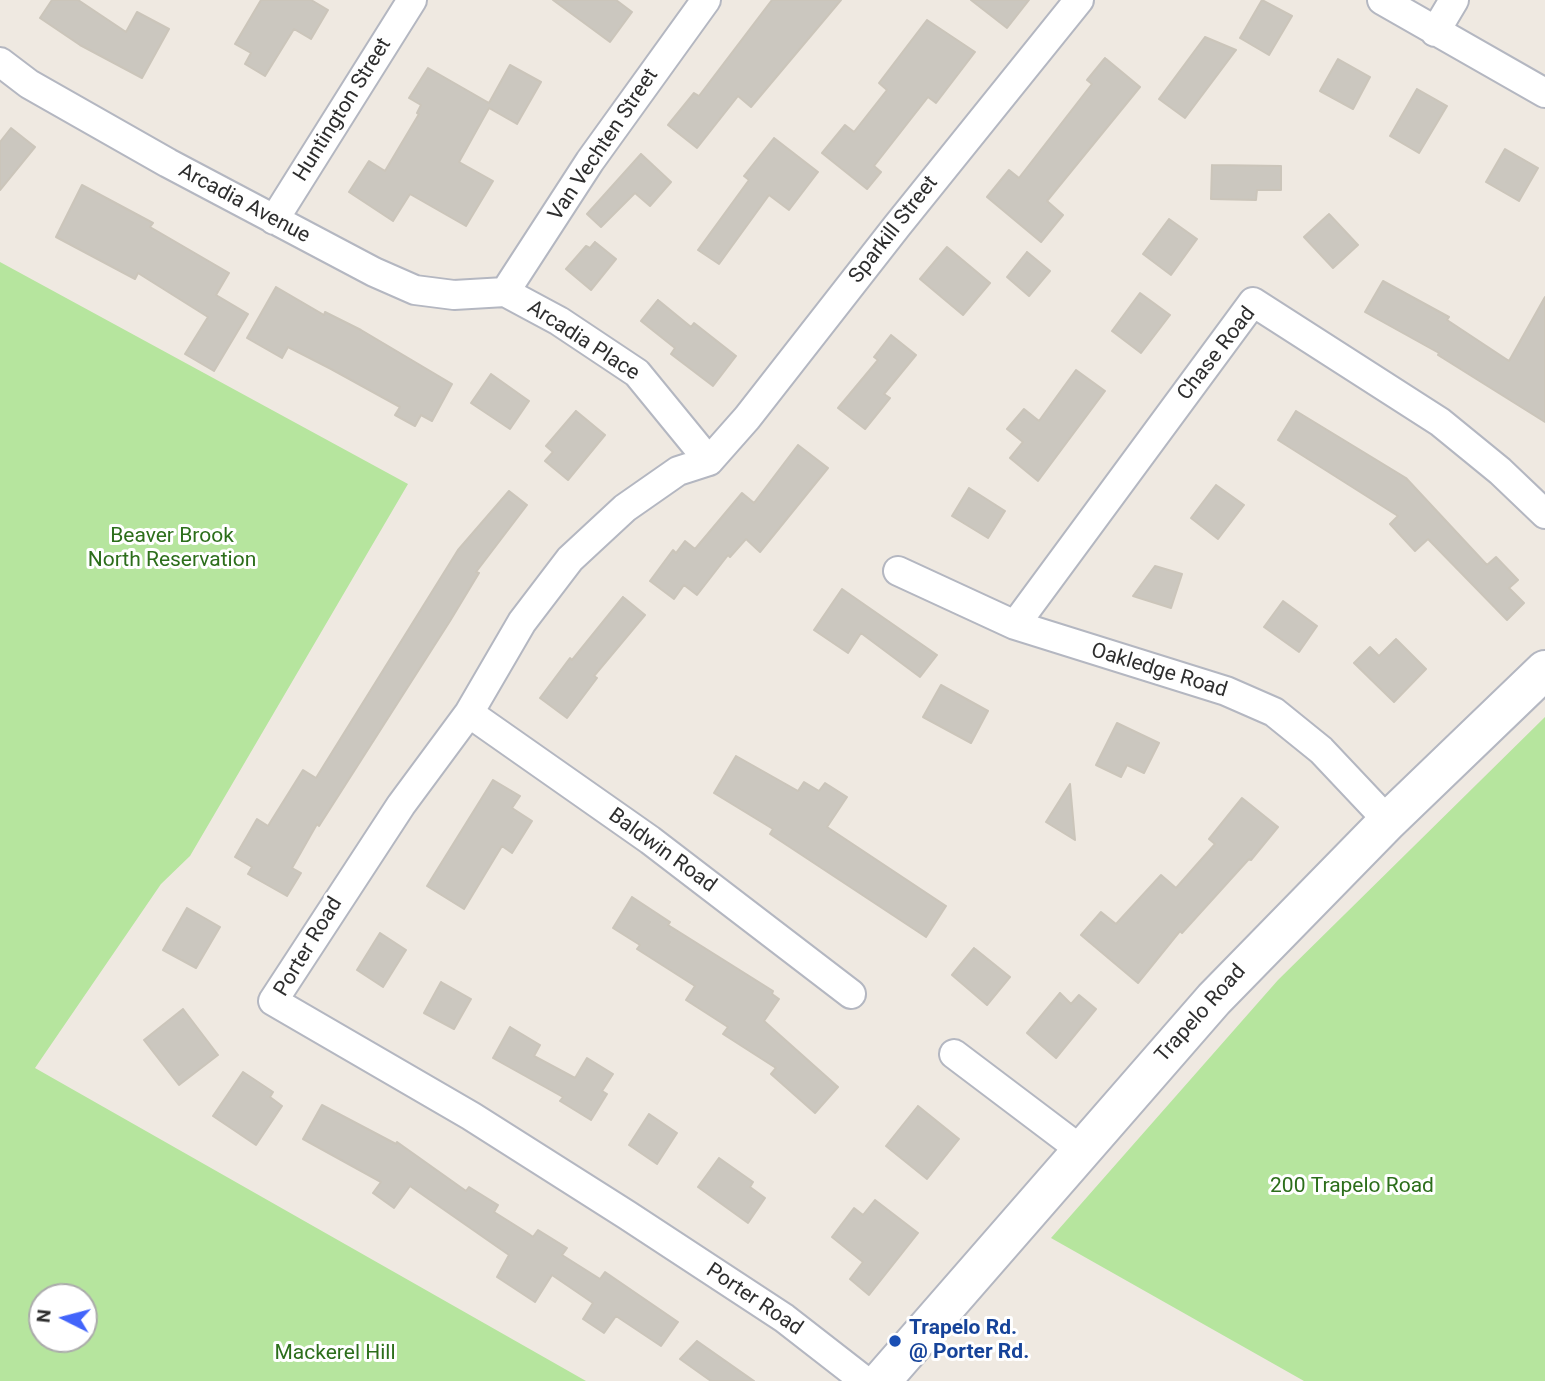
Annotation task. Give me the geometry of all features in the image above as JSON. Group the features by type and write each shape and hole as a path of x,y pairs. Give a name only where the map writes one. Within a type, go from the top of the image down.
{"main road":[{"name":"Trapelo Road","path":"881,1381 1213,999 1388,821 1545,670"}],"street":[{"name":"Huntington Street","path":"274,220 412,0"},
{"name":"Van Vechten Street","path":"505,292 590,161 706,0"},
{"name":"Sparkill Street","path":"709,461 747,418 1079,0"},
{"path":"1382,0 1545,93"},
{"path":"1434,32 1454,0"},
{"name":"Arcadia Avenue","path":"0,62 29,84 274,220 336,254 415,290 454,295 505,292"},
{"name":"Arcadia Place","path":"505,292 559,321 637,373 709,461"},
{"name":"Chase Road","path":"1015,625 1253,302 1450,430 1500,471 1545,514"},
{"name":"Porter Road","path":"709,461 678,471 625,508 570,559 522,622 469,713 401,805 273,1001 471,1116 627,1215 784,1318 865,1381"},
{"name":"Oakledge Road","path":"898,571 1015,625 1226,691 1274,712 1321,750 1388,821"},
{"name":"Baldwin Road","path":"469,713 650,840 851,993"},
{"path":"954,1054 1081,1150"}],"green space":[{"name":"Beaver Brook North Reservation","path":"0,262 408,484 190,856 161,884 35,1068 586,1381 0,1381"},
{"name":"200 Trapelo Road","path":"1545,717 1545,1381 1304,1381 1051,1238 1278,980"}],"building":[{"path":"52,0 78,0 126,32 137,12 169,29 142,78 80,45 40,18"},
{"path":"261,0 311,0 328,10 311,39 294,29 265,76 245,64 251,53 235,44"},
{"path":"553,0 616,0 632,12 610,42"},
{"path":"772,0 841,0 751,107 738,96 697,148 668,125 694,93 699,96"},
{"path":"971,0 1029,0 1007,28"},
{"path":"1262,0 1292,16 1269,55 1240,38"},
{"path":"927,20 975,52 936,103 928,97 874,166 881,172 867,189 822,153 845,125 854,132 887,90 879,83"},
{"path":"1205,37 1236,50 1185,118 1159,99"},
{"path":"1105,58 1140,87 1047,201 1063,215 1041,242 987,197 1009,170 1019,178 1092,84 1087,80"},
{"path":"1338,59 1370,77 1353,109 1320,91"},
{"path":"510,65 541,82 517,124 489,108 459,162 493,181 466,226 410,194 393,221 349,192 369,161 385,171 419,114 417,113 421,105 409,98 428,68 489,103"},
{"path":"1417,89 1447,106 1419,153 1390,136"},
{"path":"11,128 35,147 0,190 0,142"},
{"path":"774,138 818,172 789,210 769,195 719,264 698,250 749,180 744,176"},
{"path":"1505,149 1538,168 1519,201 1486,182"},
{"path":"641,154 671,182 650,206 635,193 601,227 587,214"},
{"path":"1212,165 1281,166 1281,190 1257,190 1256,200 1211,199"},
{"path":"82,185 153,223 150,227 229,273 216,295 248,314 214,371 185,354 208,317 138,273 135,279 56,237"},
{"path":"1329,214 1358,245 1333,268 1304,237"},
{"path":"1169,219 1197,239 1171,275 1143,254"},
{"path":"595,242 616,259 591,290 566,269 586,246 590,248"},
{"path":"947,247 990,283 963,315 920,279"},
{"path":"1027,252 1050,271 1029,296 1007,277"},
{"path":"1383,281 1449,317 1447,320 1509,361 1545,297 1545,422 1438,355 1439,353 1365,312"},
{"path":"276,287 324,315 325,312 361,330 452,384 432,421 421,415 415,426 395,415 400,407 331,369 288,347 282,358 247,338"},
{"path":"1140,293 1170,315 1141,353 1112,331"},
{"path":"658,300 691,327 694,323 736,356 713,386 671,354 675,348 641,321"},
{"path":"891,335 916,355 884,394 890,398 865,429 838,408 878,360 874,357"},
{"path":"1076,370 1105,391 1038,481 1010,458 1023,442 1007,429 1024,409 1039,421"},
{"path":"491,374 529,401 510,429 471,403"},
{"path":"576,411 605,435 568,480 545,461 553,452 546,446"},
{"path":"1296,411 1406,478 1487,565 1496,557 1518,580 1509,588 1524,603 1507,620 1428,539 1415,551 1390,524 1398,516 1278,440"},
{"path":"798,445 828,468 760,552 746,539 730,557 728,555 697,595 684,585 674,599 650,581 673,550 676,553 685,541 695,549 742,493 754,503"},
{"path":"1216,485 1244,505 1218,539 1191,518"},
{"path":"969,488 1005,511 988,538 952,516"},
{"path":"509,491 527,505 476,572 479,573 450,621 319,826 317,824 292,868 301,873 287,896 248,874 252,867 235,857 257,819 268,826 303,770 316,778 458,550"},
{"path":"1155,566 1182,574 1171,608 1133,596"},
{"path":"842,589 937,655 920,677 861,633 848,653 814,630"},
{"path":"623,597 645,615 594,676 597,678 567,718 540,698 570,658 572,660"},
{"path":"1283,601 1317,626 1299,652 1264,627"},
{"path":"1396,639 1426,669 1394,702 1354,663 1370,647 1379,656"},
{"path":"941,685 988,711 971,743 923,717"},
{"path":"1117,723 1159,743 1144,773 1127,765 1121,777 1096,765"},
{"path":"736,756 798,791 804,782 819,791 825,783 847,797 827,827 946,906 926,937 770,834 773,829 714,793"},
{"path":"493,780 520,796 512,808 532,821 512,853 502,846 464,909 427,886"},
{"path":"1070,784 1075,840 1046,822"},
{"path":"1242,798 1278,827 1251,860 1249,859 1182,933 1180,931 1138,983 1081,935 1101,912 1116,924 1161,875 1176,888 1215,844 1209,839"},
{"path":"632,897 670,922 668,925 773,991 772,994 779,999 764,1021 838,1087 815,1113 771,1074 776,1068 723,1034 728,1027 686,1000 695,986 637,949 640,945 613,928"},
{"path":"187,908 220,927 196,968 163,950"},
{"path":"380,933 406,950 383,987 357,970"},
{"path":"974,948 1010,977 987,1005 952,975"},
{"path":"441,982 471,999 454,1029 424,1013"},
{"path":"1060,993 1071,1004 1079,995 1096,1009 1056,1058 1027,1033"},
{"path":"183,1009 218,1055 179,1085 144,1040"},
{"path":"510,1027 540,1045 534,1056 575,1078 587,1058 613,1074 602,1091 607,1094 591,1120 560,1101 563,1097 493,1058"},
{"path":"243,1072 273,1092 270,1097 282,1106 256,1145 213,1116"},
{"path":"322,1105 396,1144 397,1142 466,1191 469,1187 498,1205 494,1212 533,1237 538,1230 567,1248 562,1255 600,1279 605,1272 678,1322 661,1346 616,1316 604,1333 583,1319 593,1303 552,1275 535,1302 497,1277 509,1255 410,1186 394,1208 373,1193 381,1182 303,1139"},
{"path":"918,1106 959,1139 927,1179 886,1146"},
{"path":"649,1114 677,1133 657,1164 629,1145"},
{"path":"719,1158 753,1182 750,1187 765,1198 748,1223 698,1187"},
{"path":"875,1200 918,1233 869,1295 850,1279 863,1262 832,1237 854,1208 863,1215"},
{"path":"697,1341 754,1381 711,1381 680,1359"}],"place":[{"name":"Trapelo Rd. @ Porter Rd.","path":"895,1341"}],"park label":[{"name":"Mackerel Hill","path":"335,1354"}]}
